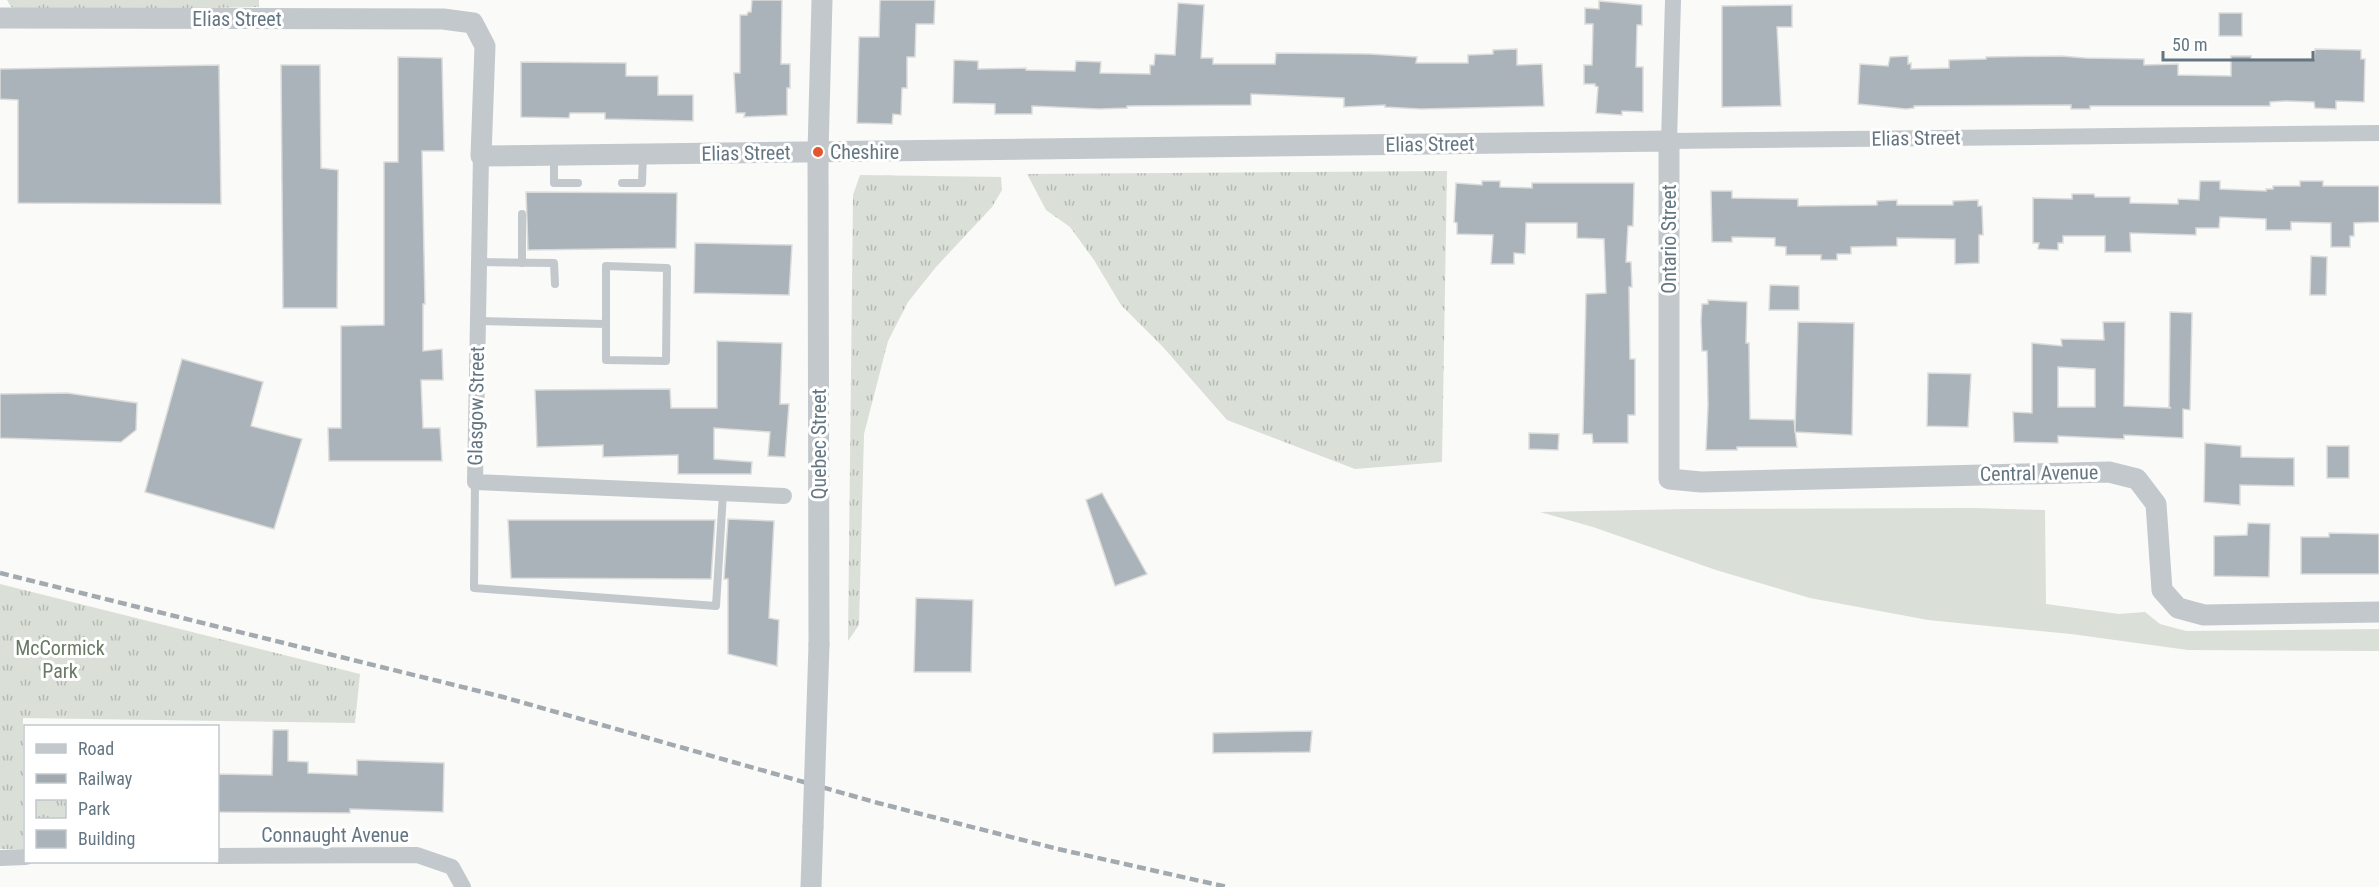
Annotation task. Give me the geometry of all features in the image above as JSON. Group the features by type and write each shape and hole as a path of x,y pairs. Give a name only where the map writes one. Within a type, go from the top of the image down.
{"street":[{"name":"Quebec Street","path":"812,887 819,645 818,152 822,0"},
{"name":"Ontario Street","path":"1669,479 1669,141 1673,0"},
{"name":"Elias Street","path":"0,18 443,19 473,23"},
{"name":"Glasgow Street","path":"473,23 485,46 475,482 784,496"},
{"name":"Elias Street","path":"481,156 2379,133"},
{"name":"Central Avenue","path":"1669,479 1701,482 2109,472 2137,480 2156,504 2162,590 2178,608 2204,615 2379,612"},
{"name":"Connaught Avenue","path":"219,856 417,855 452,867 463,887"},
{"path":"0,858 24,857"}],"lane":[{"path":"622,183 642,183 643,154"},
{"path":"554,155 555,183 578,183"},
{"path":"522,214 522,263"},
{"path":"479,262 554,263 555,284"},
{"path":"606,266 667,267 666,361 606,360 606,324 606,266"},
{"path":"478,321 606,324"},
{"path":"475,482 474,588 716,606 723,494"}],"green space":[{"path":"7,0 259,0 259,7 24,12 11,7"},
{"path":"1447,171 1442,462 1355,469 1227,420 1163,347 1121,305 1094,260 1070,227 1046,210 1027,174"},
{"path":"860,175 1001,177 1002,190 992,207 936,267 908,302 888,341 864,434 859,625 848,641 853,195"},
{"path":"1974,508 2045,510 2046,604 2119,614 2145,612 2160,624 2186,631 2379,629 2379,651 2188,650 2071,634 1928,620 1810,598 1716,570 1593,527 1540,512 1689,509"},
{"name":"McCormick Park","path":"0,584 360,674 355,723 23,718 23,849 0,849"}],"building":[{"path":"752,0 782,0 781,64 790,64 787,115 744,117 745,113 736,113 734,73 740,73 740,15 747,15 751,12"},
{"path":"880,0 935,0 934,24 916,24 915,57 907,57 907,88 902,88 901,115 893,114 892,124 857,123 859,37 879,37"},
{"path":"1599,1 1642,5 1642,25 1637,25 1636,67 1643,67 1643,112 1622,111 1622,115 1596,113 1598,87 1595,84 1584,84 1584,65 1592,65 1593,24 1585,24 1585,8 1599,9"},
{"path":"1178,3 1204,5 1201,58 1213,58 1213,64 1275,64 1276,53 1370,54 1417,57 1416,63 1468,63 1468,55 1493,54 1493,50 1517,49 1517,65 1542,64 1544,106 1421,109 1385,107 1385,105 1344,107 1344,98 1251,94 1251,105 1127,106 1127,108 1099,109 1032,106 1032,114 995,114 995,104 953,103 954,60 978,61 978,69 1026,68 1026,70 1075,71 1076,61 1101,62 1100,73 1150,74 1150,65 1154,65 1155,54 1175,55"},
{"path":"1792,5 1792,27 1777,27 1781,106 1722,107 1722,6"},
{"path":"2219,13 2242,13 2242,36 2219,36"},
{"path":"2315,49 2361,50 2361,59 2365,59 2364,102 2336,101 2336,109 2315,108 2314,102 2285,101 2270,102 2270,106 2090,106 2090,109 2071,109 2071,105 1914,106 1914,108 1906,109 1858,104 1860,64 1888,66 1890,57 1908,56 1911,69 1949,68 1949,60 1986,59 1986,57 2061,56 2144,59 2144,65 2178,64 2178,75 2231,76 2231,56 2251,56 2251,59 2314,59"},
{"path":"398,57 442,58 444,151 422,151 425,304 423,304 423,351 442,349 443,380 421,380 423,428 440,428 442,461 329,461 328,428 341,428 341,326 384,325 384,162 398,162"},
{"path":"521,62 626,63 626,76 658,76 658,95 693,95 693,121 605,119 605,113 570,113 569,118 521,117"},
{"path":"219,65 221,204 18,203 18,100 0,99 0,69"},
{"path":"281,65 320,65 321,168 338,170 337,308 283,308"},
{"path":"1482,181 1500,181 1500,187 1532,188 1532,183 1634,183 1633,226 1628,226 1626,262 1631,262 1630,359 1635,359 1635,415 1628,415 1628,443 1593,443 1592,434 1583,434 1586,294 1606,293 1604,239 1577,238 1577,223 1526,223 1525,254 1514,253 1514,264 1491,264 1493,235 1457,234 1457,223 1454,222 1456,183 1482,185"},
{"path":"2200,181 2220,181 2220,189 2266,191 2266,189 2273,189 2273,186 2300,186 2300,181 2323,181 2323,186 2379,186 2379,222 2354,223 2354,236 2350,236 2350,247 2331,247 2331,223 2291,222 2291,230 2266,230 2266,219 2220,217 2219,228 2196,228 2196,235 2130,233 2131,252 2105,252 2105,236 2063,236 2063,243 2058,243 2058,250 2038,249 2039,243 2033,243 2033,198 2072,199 2072,194 2094,194 2095,197 2130,197 2130,203 2178,204 2178,199 2199,200"},
{"path":"1711,191 1732,191 1732,198 1798,199 1798,206 1877,205 1877,201 1897,200 1897,205 1953,205 1953,201 1978,200 1978,206 1982,206 1983,235 1979,235 1979,263 1955,264 1955,239 1897,238 1897,246 1851,247 1851,254 1837,254 1837,260 1821,260 1821,255 1786,255 1786,247 1775,246 1775,238 1732,237 1732,242 1712,242"},
{"path":"526,192 677,193 676,248 528,250"},
{"path":"695,243 792,245 789,295 694,293"},
{"path":"2311,256 2327,257 2326,295 2310,295"},
{"path":"1770,285 1799,286 1799,310 1769,310"},
{"path":"1708,300 1747,302 1746,343 1749,343 1750,419 1794,420 1797,447 1737,447 1737,450 1706,450 1707,351 1702,351 1701,321 1702,304 1708,304"},
{"path":"2170,312 2192,313 2190,410 2183,409 2183,438 2124,435 2124,439 2058,436 2058,443 2014,442 2013,412 2032,413 2032,343 2062,346 2061,339 2104,340 2103,322 2125,322 2124,406 2171,408 2169,407","holes":["2058,367 2095,369 2095,407 2058,407"]},
{"path":"1798,322 1854,323 1852,435 1795,432"},
{"path":"717,341 782,343 780,404 789,404 785,457 768,456 770,432 714,428 714,459 752,462 751,474 678,474 678,455 603,457 603,445 537,447 535,390 670,389 671,408 717,408"},
{"path":"182,359 263,382 251,426 302,439 274,529 145,492"},
{"path":"1928,373 1971,374 1968,427 1927,426"},
{"path":"67,393 137,403 136,430 121,442 0,438 0,394"},
{"path":"1529,433 1559,434 1558,450 1529,449"},
{"path":"2205,443 2241,446 2241,457 2294,458 2294,486 2240,485 2240,505 2204,502"},
{"path":"2327,446 2349,446 2349,478 2327,478"},
{"path":"1102,493 1147,574 1115,586 1086,500"},
{"path":"728,519 774,521 769,618 779,620 777,666 728,654 728,579 724,579"},
{"path":"508,520 715,520 711,579 511,578"},
{"path":"2248,523 2270,524 2269,577 2214,576 2214,536 2247,535"},
{"path":"2329,533 2379,534 2379,574 2301,574 2301,537 2329,537"},
{"path":"916,598 973,600 971,672 914,672"},
{"path":"273,730 288,730 288,761 308,762 308,773 357,775 357,760 444,763 443,812 350,809 350,813 219,812 219,774 272,775"},
{"path":"1312,731 1310,752 1213,753 1213,733"}],"railway":[{"path":"0,573 503,697 878,803 1058,849 1227,887"}],"place":[{"name":"Cheshire","path":"818,152"}]}
